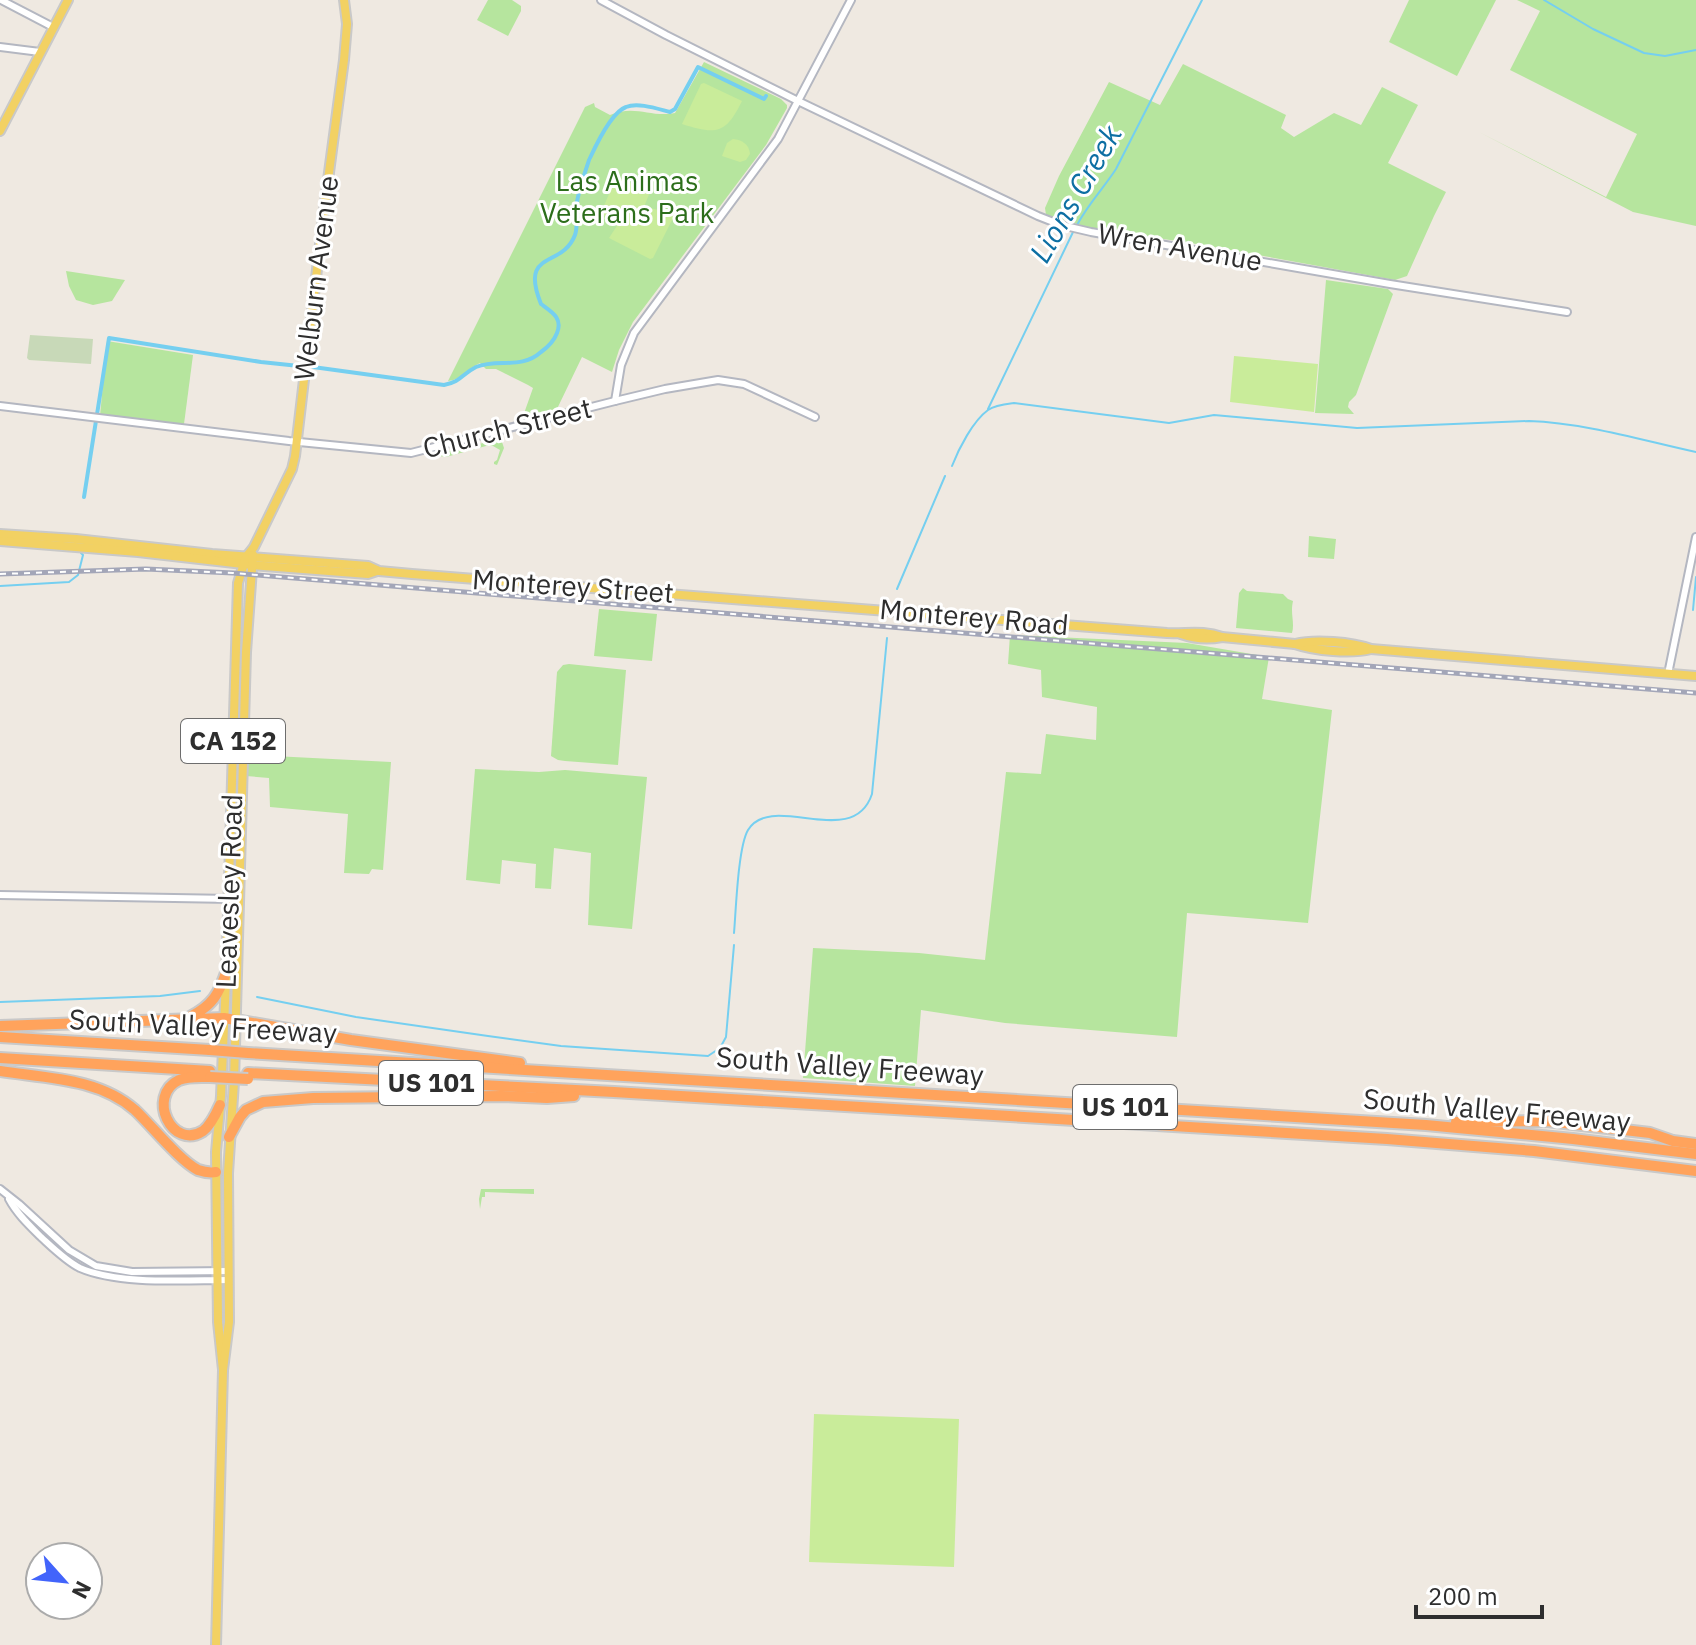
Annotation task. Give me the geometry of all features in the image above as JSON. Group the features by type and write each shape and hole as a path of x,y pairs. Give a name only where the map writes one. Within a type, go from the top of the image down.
{"highway":[{"name":"CA 152","path":"188,1018 211,1003 219,993 227,970"},
{"path":"0,1026 224,1018 351,1040 534,1065 553,1071"},
{"name":"South Valley Freeway","path":"0,1037 1500,1131 1696,1154"},
{"name":"South Valley Freeway","path":"0,1058 210,1074 614,1092 1449,1143 1696,1171"},
{"path":"0,1071 84,1084 110,1093 136,1111 190,1164 200,1171 222,1173"},
{"path":"210,1074 185,1078 172,1085 166,1093 164,1105 167,1122 180,1133 198,1134 212,1121 220,1105"},
{"path":"229,1137 246,1110 263,1102 313,1098 547,1098 614,1092"},
{"path":"1354,1121 1547,1121 1650,1133 1673,1141 1696,1144"}],"main road":[{"path":"0,131 68,0"},
{"name":"Welburn Avenue","path":"250,558 292,469 297,442 344,60 347,24 344,0"},
{"name":"Monterey Street","path":"0,534 368,566 379,571 767,600"},
{"name":"Monterey Street","path":"0,541 207,561 250,558"},
{"name":"Leavesley Road","path":"223,1370 218,1336 218,1276 222,1173 234,1091 238,583 250,558"},
{"name":"Leavesley Road","path":"216,1645 223,1370 229,1322 229,1275 222,1173 216,1143 234,899 250,558"},
{"path":"207,561 226,566 238,583"},
{"name":"Monterey Road","path":"767,600 1181,634 1210,640 1222,637 1295,644 1306,648 1360,652 1371,649 1696,676"}],"street":[{"path":"1,0 53,27"},
{"name":"Wren Avenue","path":"601,0 798,101 1044,219 1082,230 1567,312"},
{"path":"615,401 621,365 634,333 773,147 851,0"},
{"path":"0,47 40,52"},
{"name":"Church Street","path":"0,406 411,453 615,401 705,382 736,382 815,417"},
{"path":"1668,674 1696,537"},
{"path":"0,895 234,899"},
{"path":"0,1189 69,1250 96,1266 132,1272 229,1275"}],"green space":[{"path":"488,0 512,0 521,6 508,36 477,20"},
{"path":"1409,0 1496,0 1457,76 1389,42"},
{"path":"1517,0 1696,0 1696,226 1633,212 1479,132 1606,197 1637,134 1510,70 1540,11"},
{"name":"Las Animas Veterans Park","path":"704,62 781,99 787,108 766,145 633,322 612,372 582,357 556,411 522,419 533,388 528,385 496,369 486,369 480,363 448,381 585,107 594,103 595,107 610,115 627,111 675,113"},
{"path":"1183,64 1286,115 1281,128 1294,137 1334,113 1361,125 1382,87 1418,105 1388,163 1446,192 1407,276 1395,280 1091,228 1046,215 1045,208 1059,176 1109,82 1160,105"},
{"path":"704,83 742,101 731,120 719,129 703,130 682,124"},
{"path":"733,139 747,145 750,154 746,160 740,162 722,156 727,143"},
{"path":"619,178 650,192 644,207 674,216 653,258 609,238 622,218 600,215 615,180"},
{"path":"66,271 125,280 112,301 93,305 76,300"},
{"path":"1326,280 1388,289 1393,294 1356,395 1349,402 1348,407 1354,414 1315,413"},
{"path":"30,335 93,339 91,364 29,360"},
{"path":"107,341 193,355 184,424 100,416"},
{"path":"1234,356 1318,364 1314,412 1230,402"},
{"path":"496,440 502,442 504,448 497,465 494,462 500,450 493,446 446,457 436,454"},
{"path":"1309,536 1336,539 1334,559 1308,557"},
{"path":"1243,588 1283,594 1293,601 1292,633 1236,628 1239,593"},
{"path":"599,609 657,614 652,661 594,656"},
{"path":"1010,635 1187,643 1269,657 1262,699 1332,710 1308,923 1187,913 1177,1037 1005,1023 921,1010 915,1086 803,1078 813,948 985,960 1006,772 1041,774 1046,734 1096,740 1097,707 1042,697 1041,670 1008,664"},
{"path":"563,665 626,670 618,765 565,761 551,756 557,672"},
{"path":"253,755 391,762 383,870 372,869 369,874 344,873 348,814 270,807 269,778 246,776 248,761"},
{"path":"475,769 565,770 647,777 632,929 588,925 591,853 554,848 551,889 535,888 536,864 502,860 500,884 466,880"},
{"path":"481,1189 534,1189 534,1194 485,1192 480,1209"},
{"path":"814,1414 959,1419 954,1567 809,1562"}],"waterway":[{"name":"Lions Creek","path":"1077,225 1116,169 1202,0"},
{"name":"Lions Creek","path":"1544,0 1593,29 1644,53 1665,56 1696,50"},
{"path":"590,158 610,122 626,107 642,106 670,112 675,109 698,67 764,99 766,96"},
{"path":"313,367 444,385 458,380 476,367 526,361 544,350 554,339 559,323 541,304 535,275 539,267 569,245 575,235 578,197 589,160"},
{"name":"Lions Creek","path":"988,409 1074,230"},
{"path":"84,497 109,338 299,366"},
{"path":"952,466 967,435 982,415 994,407 1014,403 1169,423 1214,415 1357,428 1550,422 1696,452"},
{"path":"897,589 945,476"},
{"path":"0,586 69,582 78,575 81,553"},
{"path":"1693,610 1696,577"},
{"path":"734,933 740,864 748,830 759,820 775,816 831,820 848,818 862,810 872,794 887,638"},
{"path":"257,997 356,1017 561,1046 708,1056 720,1048 726,1037 734,945"},
{"path":"0,1002 160,996 200,991"}],"railway":[{"path":"0,574 146,569 233,573 1696,693"}]}
